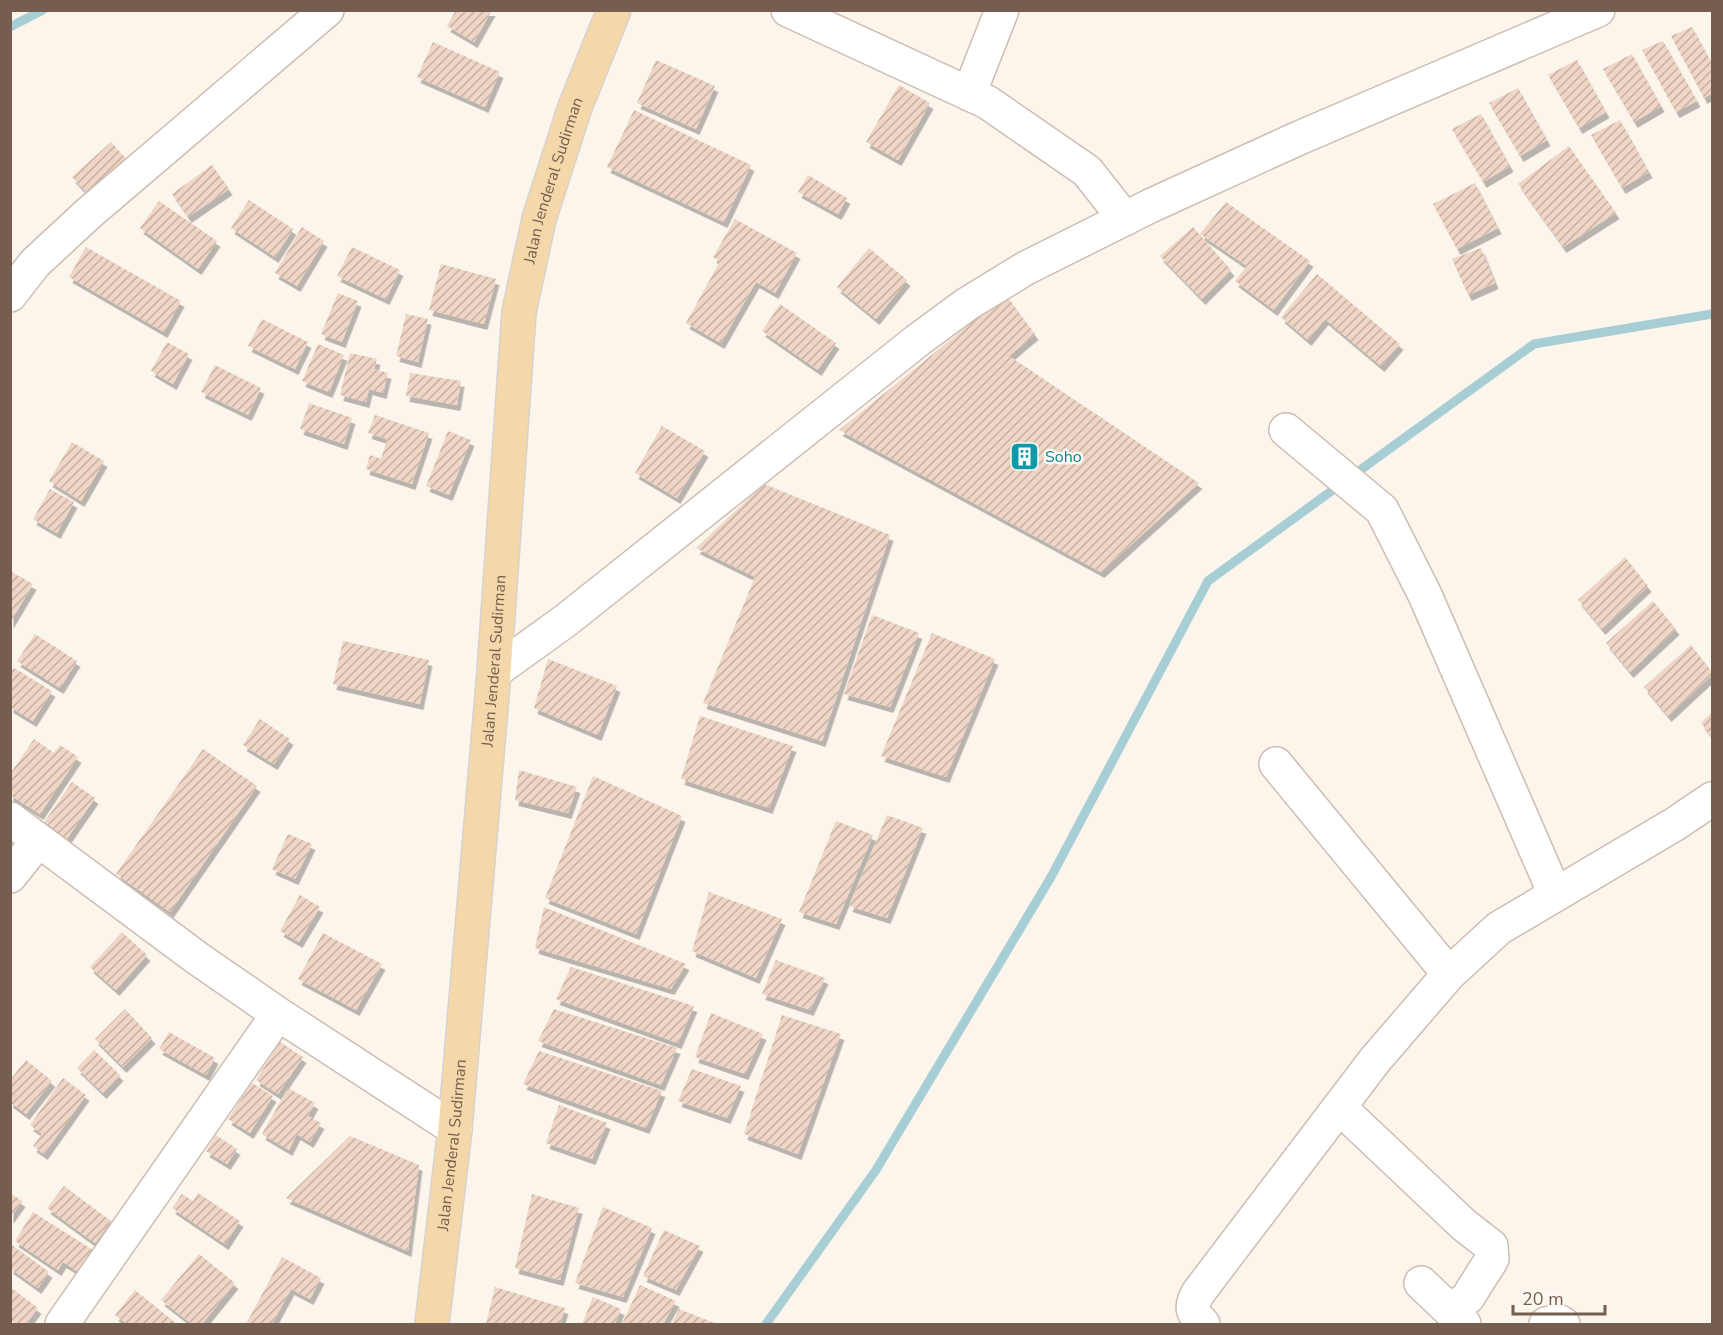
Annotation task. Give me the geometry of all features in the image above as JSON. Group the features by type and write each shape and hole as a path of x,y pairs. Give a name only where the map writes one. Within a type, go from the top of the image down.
{"main road":[{"name":"Jalan Jenderal Sudirman","path":"432,1324 455,1129 494,672 519,312 542,208 575,107 614,10"}],"street":[{"path":"10,295 36,263 88,213 327,10"},
{"path":"788,10 987,102 1088,171 1125,219"},
{"path":"969,94 1002,10"},
{"path":"494,672 565,621 918,340 967,304 1026,268 1299,138 1598,10"},
{"path":"1286,430 1382,510 1425,595 1555,894"},
{"path":"1276,764 1449,974"},
{"path":"1203,1324 1193,1312 1192,1304 1198,1293 1375,1060 1449,974 1499,928 1713,799"},
{"path":"10,819 197,958 278,1014 455,1129"},
{"path":"10,876 38,842"},
{"path":"62,1324 278,1014"},
{"path":"1339,1107 1464,1226 1491,1246 1492,1259 1468,1296 1458,1318 1420,1283"},
{"path":"1546,1324 1558,1321 1563,1324"}],"building":[{"path":"456,10 492,10 474,42 447,26"},
{"path":"1692,27 1712,64 1712,93 1704,98 1671,36"},
{"path":"1663,41 1697,101 1676,112 1642,50"},
{"path":"433,42 500,72 485,107 417,77"},
{"path":"1632,54 1661,106 1634,122 1603,69"},
{"path":"656,60 715,86 696,129 637,103"},
{"path":"1577,60 1606,112 1579,128 1548,75"},
{"path":"899,85 930,103 898,160 866,142"},
{"path":"1518,88 1547,140 1520,156 1489,103"},
{"path":"634,110 751,165 724,222 607,167"},
{"path":"1481,114 1510,166 1483,182 1452,129"},
{"path":"1620,120 1649,172 1622,188 1591,135"},
{"path":"111,142 129,162 90,196 72,177"},
{"path":"1569,146 1616,213 1563,247 1518,184"},
{"path":"212,165 229,189 188,217 172,194"},
{"path":"808,175 847,198 838,214 798,192"},
{"path":"1475,183 1498,228 1457,249 1433,204"},
{"path":"249,200 293,229 275,257 231,228"},
{"path":"159,201 217,241 198,269 140,228"},
{"path":"1226,202 1310,261 1274,310 1235,281 1247,266 1200,234"},
{"path":"735,219 797,253 775,293 756,282 721,343 686,323 720,261 713,257"},
{"path":"302,227 324,241 297,286 275,273"},
{"path":"1193,227 1231,270 1202,299 1160,256"},
{"path":"86,247 181,301 164,332 69,277"},
{"path":"352,247 400,270 386,299 337,276"},
{"path":"869,248 907,280 876,319 837,287"},
{"path":"1481,248 1495,283 1468,295 1452,259"},
{"path":"441,264 496,279 484,324 429,310"},
{"path":"1317,274 1400,344 1381,366 1325,319 1308,340 1281,317"},
{"path":"338,293 358,301 342,342 321,334"},
{"name":"Soho","path":"1006,295 1035,334 1009,356 1199,483 1101,572 839,430"},
{"path":"780,304 836,343 818,370 762,331"},
{"path":"406,314 428,319 418,362 396,356"},
{"path":"262,319 308,342 295,369 248,346"},
{"path":"167,342 189,354 173,384 151,371"},
{"path":"318,344 344,355 329,392 302,381"},
{"path":"350,353 377,359 374,369 388,373 383,393 369,389 366,402 340,395"},
{"path":"215,365 261,388 248,415 201,392"},
{"path":"410,373 461,381 457,405 406,396"},
{"path":"309,403 352,418 344,444 300,429"},
{"path":"375,415 429,433 412,484 366,469 370,455 381,459 387,439 368,433"},
{"path":"662,426 705,451 677,498 635,473"},
{"path":"448,431 471,440 449,495 426,486"},
{"path":"72,442 104,461 81,501 49,481"},
{"path":"764,484 890,535 822,741 703,703 755,577 696,548"},
{"path":"50,489 74,502 57,533 33,519"},
{"path":"1625,557 1648,586 1602,629 1578,600"},
{"path":"10,571 33,584 10,623"},
{"path":"1653,601 1676,629 1630,672 1606,643"},
{"path":"872,615 919,633 890,707 844,694"},
{"path":"932,633 995,659 946,777 881,756"},
{"path":"35,634 77,661 60,688 17,661"},
{"path":"343,641 429,660 420,704 333,684"},
{"path":"1691,645 1712,675 1668,716 1644,687"},
{"path":"548,659 617,686 598,735 534,708"},
{"path":"14,668 52,691 33,721 10,707 10,673"},
{"path":"1712,712 1712,737 1701,723"},
{"path":"700,716 793,746 769,808 681,779"},
{"path":"260,719 290,739 274,764 243,745"},
{"path":"34,739 54,753 60,745 78,757 40,814 10,795 10,774"},
{"path":"203,749 257,786 170,912 116,874"},
{"path":"519,770 577,787 568,813 515,800"},
{"path":"593,776 682,816 636,934 545,898"},
{"path":"72,782 95,798 66,840 43,824"},
{"path":"887,815 923,828 887,918 849,906"},
{"path":"836,821 873,835 836,924 799,912"},
{"path":"288,834 312,844 295,879 272,869"},
{"path":"709,892 782,919 756,978 692,951"},
{"path":"300,895 320,907 299,942 280,931"},
{"path":"544,907 686,964 671,989 535,948"},
{"path":"122,932 147,955 116,990 90,967"},
{"path":"323,933 382,964 356,1010 298,979"},
{"path":"776,960 825,978 810,1010 762,994"},
{"path":"571,967 694,1006 678,1043 556,999"},
{"path":"125,1009 152,1038 123,1067 95,1039"},
{"path":"554,1009 677,1048 661,1085 538,1041"},
{"path":"711,1013 763,1034 745,1074 695,1057"},
{"path":"782,1015 841,1034 798,1154 744,1134"},
{"path":"169,1032 215,1058 206,1075 159,1049"},
{"path":"280,1042 303,1057 278,1094 256,1080"},
{"path":"94,1050 120,1075 103,1093 77,1068"},
{"path":"539,1051 662,1091 646,1128 523,1084"},
{"path":"26,1060 52,1081 26,1114 10,1102 10,1080"},
{"path":"692,1069 741,1086 727,1118 678,1101"},
{"path":"63,1078 86,1095 44,1154 33,1146 42,1134 30,1125"},
{"path":"252,1083 273,1096 250,1133 228,1119"},
{"path":"288,1088 315,1103 308,1116 321,1123 310,1142 297,1134 289,1150 262,1134"},
{"path":"559,1105 607,1123 592,1159 546,1143"},
{"path":"216,1135 237,1149 227,1164 206,1151"},
{"path":"350,1136 419,1165 408,1251 286,1198"},
{"path":"64,1186 111,1221 95,1243 47,1208"},
{"path":"10,1193 22,1201 10,1218"},
{"path":"198,1193 240,1221 225,1244 172,1208 182,1194 193,1201"},
{"path":"532,1194 579,1208 560,1280 515,1268"},
{"path":"603,1207 652,1228 623,1297 575,1283"},
{"path":"33,1212 96,1252 82,1274 63,1262 58,1270 15,1241"},
{"path":"664,1230 700,1246 676,1290 643,1276"},
{"path":"12,1245 49,1272 38,1288 10,1268"},
{"path":"199,1254 235,1283 202,1324 192,1324 161,1300"},
{"path":"282,1257 321,1278 310,1299 291,1289 272,1324 246,1324"},
{"path":"640,1285 676,1301 663,1324 622,1324"},
{"path":"10,1287 38,1308 26,1324 16,1324 10,1320"},
{"path":"495,1287 565,1308 560,1324 486,1324"},
{"path":"135,1290 177,1324 127,1324 115,1315"},
{"path":"593,1297 621,1309 615,1324 582,1324"},
{"path":"679,1309 717,1324 672,1324"}],"waterway":[{"path":"10,27 43,10"},
{"path":"1352,476 1534,344 1712,314"},
{"path":"766,1324 876,1170 1051,877 1208,581 1341,484"}],"place":[{"name":"Soho","path":"1024,457"}]}
